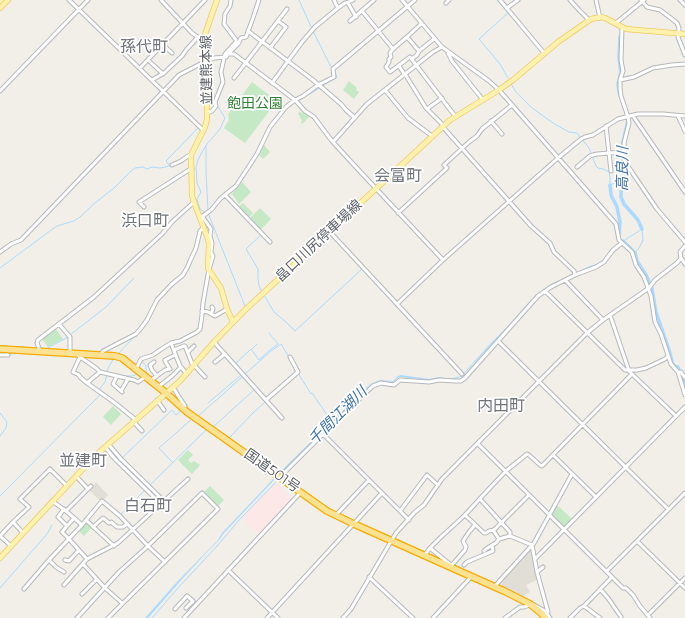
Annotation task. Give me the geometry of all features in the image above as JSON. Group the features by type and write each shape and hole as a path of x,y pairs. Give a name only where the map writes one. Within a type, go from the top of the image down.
{"highway":[{"name":"国道501号","path":"0,349 70,353 78,355 115,356 122,358 187,412 327,511 424,556 451,566 531,605 545,616"}],"main road":[{"name":"並建熊本線","path":"209,269 209,244 202,217 192,196 192,156 207,119 209,86 203,41 217,0"},
{"path":"0,8 3,1"},
{"name":"畠口川尻停車場線","path":"0,558 52,501 107,445 187,374 233,322 443,126 455,116 484,100 513,80 544,53 589,20 600,18 608,19 622,28"},
{"path":"622,28 685,34"},
{"path":"209,269 222,288 227,309 233,322"}],"street":[{"path":"69,0 203,130"},
{"path":"0,91 88,0"},
{"path":"162,0 192,33 203,41"},
{"path":"140,68 204,0"},
{"path":"207,113 212,111 216,106 215,102 223,82 221,72 225,54 236,42 224,24 225,14 230,6 231,0"},
{"path":"0,252 11,244 21,240 181,74 214,58 226,58 238,44 240,38 246,36 259,0"},
{"path":"334,0 338,8"},
{"path":"272,82 310,32 338,8 353,0"},
{"path":"367,0 370,4"},
{"path":"350,21 374,0"},
{"path":"402,0 434,39 448,52 489,81 499,90 614,222 618,238 632,252 636,265 644,277 652,300 654,320 661,334 671,364 685,378"},
{"path":"136,370 141,360 198,332 200,328 203,303 212,258 212,243 210,236 211,229 202,217 212,210 224,196 236,186 252,163 270,127 286,107 318,85 334,77 333,69 415,0"},
{"path":"446,3 449,0"},
{"path":"500,0 544,53"},
{"path":"507,8 518,0"},
{"path":"570,0 589,20"},
{"path":"596,0 600,18"},
{"path":"680,0 685,5"},
{"path":"616,23 642,1 650,8 660,10 678,25 678,37 685,55"},
{"path":"348,3 356,17"},
{"path":"234,78 287,9"},
{"path":"362,11 393,49"},
{"path":"270,48 286,27 278,21"},
{"path":"422,23 393,49 390,53 391,56 386,67 390,72 410,57 412,59 419,51 434,39"},
{"path":"622,28 621,60 623,71 620,80 621,96 631,116 684,190"},
{"path":"248,31 318,85 354,117"},
{"path":"152,80 163,74 182,56 186,49 198,37"},
{"path":"407,38 419,51"},
{"path":"162,45 172,53"},
{"path":"333,142 367,104 442,46"},
{"path":"448,52 452,61 484,100"},
{"path":"228,54 234,54 246,62 295,100 305,111 314,117 333,142 443,260"},
{"path":"412,59 455,116"},
{"path":"148,60 163,74"},
{"path":"620,80 634,77 653,68 685,64"},
{"path":"399,66 427,109 509,202 550,244 554,252 574,271 575,275"},
{"path":"385,90 408,118 432,136"},
{"path":"427,109 442,98"},
{"path":"398,213 447,168 444,165 477,136 482,129 512,105"},
{"path":"397,304 443,260 558,158 582,139 593,135 618,119 638,114 685,116"},
{"path":"631,116 624,143 626,164 657,209 685,242"},
{"path":"678,116 685,131"},
{"path":"491,121 502,134"},
{"path":"606,126 611,171"},
{"path":"577,167 591,155 622,152"},
{"path":"172,165 188,156 192,156"},
{"path":"144,206 139,202 192,168"},
{"path":"224,196 270,242"},
{"path":"40,351 37,343 38,340 94,297 158,238 172,222 194,202"},
{"path":"101,355 107,348 136,334 142,328 148,320 157,300 187,268 196,248 200,231 204,227"},
{"path":"330,232 462,374"},
{"path":"279,476 373,386 381,383 394,385 400,380 429,382 439,380 461,381 538,296 551,287 604,262 613,250 622,243"},
{"path":"685,246 680,252 681,258 685,264"},
{"path":"343,618 351,609 391,541 415,512 424,505 442,480 587,333 648,288 655,280 677,263 681,258"},
{"path":"566,280 603,320"},
{"path":"545,291 624,370 629,371 646,368 668,356"},
{"path":"211,314 214,309 212,307"},
{"path":"202,311 208,312 215,316 227,309"},
{"path":"610,315 629,371 676,416"},
{"path":"59,324 70,337 70,353"},
{"path":"498,341 668,509"},
{"path":"214,342 282,418"},
{"path":"171,344 181,367 187,374"},
{"path":"174,350 185,346 194,366 205,377"},
{"path":"188,352 194,346"},
{"path":"215,362 225,354"},
{"path":"0,355 8,355"},
{"path":"142,431 115,403 73,372 78,355 100,372 128,379 139,384 170,368"},
{"path":"174,374 165,360 175,355"},
{"path":"266,400 298,372 290,357"},
{"path":"154,362 150,365 157,376"},
{"path":"158,387 181,367"},
{"path":"87,383 100,372"},
{"path":"678,372 685,395"},
{"path":"424,556 430,548 465,515 506,472 527,454 542,466 632,374"},
{"path":"117,376 113,384 122,391 128,379"},
{"path":"173,387 185,406"},
{"path":"157,400 164,410"},
{"path":"535,559 685,407"},
{"path":"323,434 409,520"},
{"path":"478,444 612,577 633,595 649,616 685,578"},
{"path":"107,445 164,501"},
{"path":"107,445 114,458 161,504"},
{"path":"553,455 596,497"},
{"path":"11,546 0,536 29,507 20,499 50,469 67,486"},
{"path":"494,587 532,545 572,474"},
{"path":"400,511 427,475 438,485"},
{"path":"76,476 87,488"},
{"path":"64,585 88,559 114,546 188,480"},
{"path":"336,515 369,480"},
{"path":"68,526 58,517 92,486"},
{"path":"184,618 301,492"},
{"path":"76,618 119,572 202,493 218,509 108,618"},
{"path":"266,618 382,493"},
{"path":"607,571 685,493"},
{"path":"465,515 484,533 486,533 493,530 529,495"},
{"path":"480,499 502,522 510,532 510,536"},
{"path":"52,501 82,525"},
{"path":"24,588 102,501 120,516 132,530 165,562"},
{"path":"74,518 62,532 88,559"},
{"path":"93,527 103,518 118,528 127,524"},
{"path":"86,520 114,546"},
{"path":"13,522 23,533"},
{"path":"430,548 451,566 465,550 466,547 463,541 475,525"},
{"path":"493,530 499,539"},
{"path":"484,551 496,543 499,539 510,536 532,545"},
{"path":"637,541 685,588"},
{"path":"464,565 467,562 493,551 492,545"},
{"path":"532,545 537,572 548,612 545,616 550,618"},
{"path":"65,560 69,561 79,550"},
{"path":"49,560 64,572"},
{"path":"83,564 105,588 122,603"},
{"path":"537,572 543,567"},
{"path":"228,570 278,618"},
{"path":"369,577 413,618"},
{"path":"433,618 471,577"},
{"path":"570,618 612,577"},
{"path":"82,594 97,579"},
{"path":"600,589 608,598 621,618"},
{"path":"175,609 187,596 196,605"},
{"path":"186,608 193,602"},
{"path":"505,618 520,607 531,605"},
{"path":"584,606 600,618"}],"shaded area":[{"path":"96,482 108,495 101,502 89,490"},
{"path":"276,482 293,499 259,535 241,519"},
{"path":"531,547 539,579 526,585 530,592 520,598 496,587"}],"green space":[{"path":"349,81 357,88 356,90 359,92 354,99 343,90"},
{"name":"飽田公園","path":"252,82 277,101 245,143 224,128 229,120 228,114"},
{"path":"300,111 302,113 304,112 309,117 302,124 302,120 298,114"},
{"path":"264,145 270,152 263,159 259,155"},
{"path":"242,182 251,192 239,204 232,194"},
{"path":"243,203 253,213 248,218 238,207"},
{"path":"260,208 271,219 260,230 249,219"},
{"path":"55,328 63,339 48,347 42,339"},
{"path":"113,406 121,414 111,425 103,417"},
{"path":"188,450 193,455 188,460 191,463 194,461 200,465 192,474 178,460"},
{"path":"210,486 224,500 217,507 203,493"},
{"path":"556,505 573,520 564,529 551,515"},
{"path":"86,521 92,527 84,536 78,530"}],"water":[{"path":"617,245 612,249 607,257 600,263 567,278 587,267 599,263 606,257 610,250"},
{"path":"567,278 551,285 537,293 553,283"},
{"path":"537,293 507,328 461,377 449,380 439,378 428,380 399,377 393,382 381,381 371,384 277,477 223,534 148,618 145,618 280,472 370,384 380,380 393,381 401,375 429,379 440,377 449,379 461,376"}],"waterway":[{"path":"226,16 233,0"},
{"path":"299,0 332,69"},
{"path":"497,0 520,27"},
{"path":"508,13 479,39 500,64 508,78"},
{"name":"高良川","path":"620,37 619,57 621,73 618,84 621,98"},
{"path":"308,95 337,77 335,73"},
{"path":"220,93 224,83"},
{"path":"511,84 516,92 532,108 556,125 569,132 577,133 589,148 596,166 609,172 610,185 624,181"},
{"path":"0,268 57,226 74,221 80,217 135,168 143,167 147,169 152,167 160,168 170,166 166,161 198,128 164,94"},
{"path":"297,101 303,98"},
{"path":"203,215 203,211 200,209 197,199 201,192 197,183 196,168 202,152 220,129 225,118 217,105"},
{"name":"高良川","path":"627,117 628,120 622,146 624,181 621,197 624,204 638,220 642,229"},
{"path":"206,147 208,210"},
{"path":"247,171 258,156"},
{"path":"610,185 611,195 617,207 620,222 619,234"},
{"path":"227,195 235,189"},
{"path":"208,213 245,306"},
{"name":"高良川","path":"625,240 642,229 643,240 635,253"},
{"path":"261,235 246,249 258,269 258,279 261,290"},
{"name":"高良川","path":"623,241 635,253 637,261 646,275 652,289 656,312 673,365 678,367 685,385"},
{"path":"264,295 274,312 295,331 362,269"},
{"path":"70,335 106,307 134,278"},
{"path":"139,332 150,318 155,306"},
{"path":"235,364 251,349 259,360 278,344 269,333"},
{"path":"118,354 135,336"},
{"path":"44,350 68,337"},
{"path":"252,349 257,344"},
{"path":"244,375 281,344 289,357"},
{"path":"9,354 25,353"},
{"path":"99,390 105,382 108,368 114,358"},
{"path":"142,361 146,366 146,372 150,377"},
{"path":"124,376 132,376 137,373"},
{"path":"298,373 311,394 312,393 332,422"},
{"path":"208,403 241,375"},
{"path":"198,416 243,376"},
{"path":"213,427 254,389"},
{"path":"0,496 101,394"},
{"path":"229,438 265,402"},
{"path":"122,458 172,410 176,415 182,410"},
{"path":"0,413 7,422 6,428 0,436"},
{"path":"172,462 159,448 192,419"},
{"path":"150,485 207,429"},
{"name":"千間江湖川","path":"152,618 240,519 276,482"},
{"path":"120,515 144,491"},
{"path":"0,588 47,534 52,525"}],"district":[{"name":"孫代町","path":"144,47"},
{"name":"会富町","path":"398,176"},
{"name":"浜口町","path":"145,221"},
{"name":"内田町","path":"501,406"},
{"name":"並建町","path":"83,461"},
{"name":"白石町","path":"148,506"}]}
